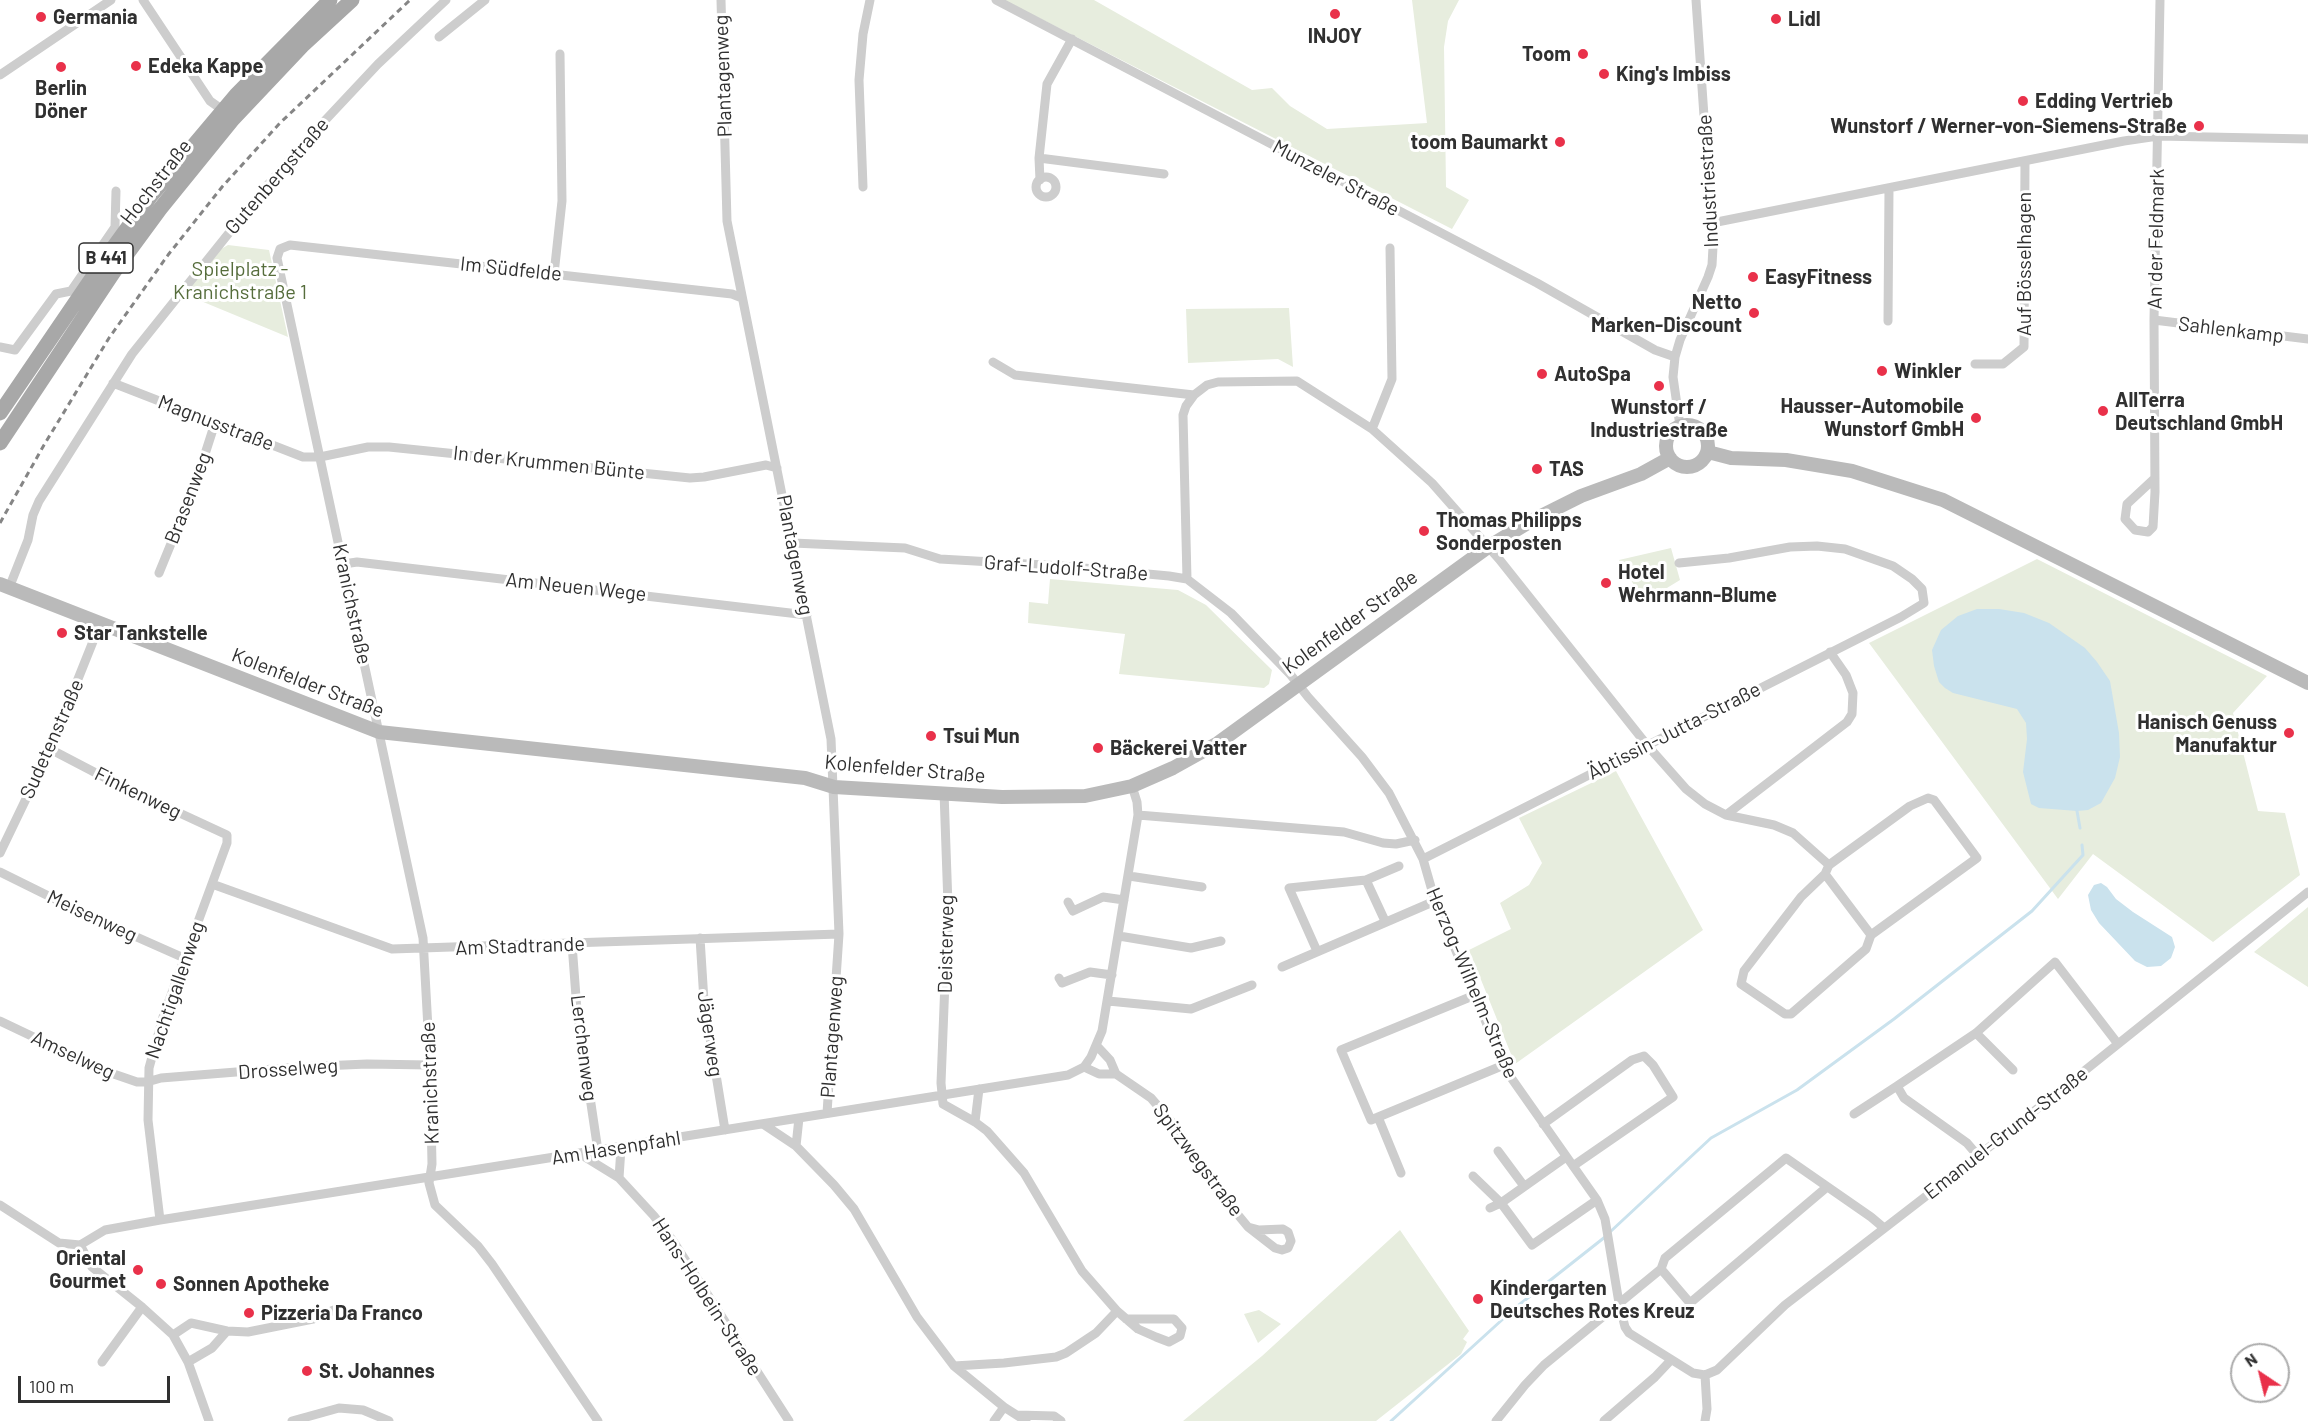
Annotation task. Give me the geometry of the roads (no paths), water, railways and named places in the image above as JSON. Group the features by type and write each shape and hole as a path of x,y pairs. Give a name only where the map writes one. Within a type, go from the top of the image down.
{"main road":[{"name":"Hochstraße","path":"0,413 150,197 330,0"},
{"name":"Hochstraße","path":"0,442 113,273 228,114 352,0"},
{"path":"1693,425 1704,433 1709,445 1708,452 1705,458 1694,466 1681,466 1670,458 1666,446 1667,440 1670,434 1680,426 1693,425"},
{"path":"1708,452 1731,458 1786,460 1852,471 1943,500 2308,683"},
{"name":"Kolenfelder Straße","path":"4,586 379,732 806,778 834,787 1002,797 1065,797 1106,793 1132,786 1173,768 1218,743 1488,547 1531,521 1581,496 1641,474 1670,458"}],"street":[{"path":"0,75 111,0"},
{"path":"143,0 210,101 228,114"},
{"name":"Gutenbergstraße","path":"4,586 24,549 33,514 39,501 132,354 287,163 378,64 446,0"},
{"path":"439,37 485,0"},
{"name":"Plantagenweg","path":"721,0 727,221 831,739 839,934 826,1113"},
{"path":"863,187 859,80 863,34 870,0"},
{"name":"Munzeler Straße","path":"996,0 1537,283 1655,350 1675,357"},
{"name":"Industriestraße","path":"1680,426 1673,385 1675,357 1712,265 1712,223 1696,0"},
{"name":"An der Feldmark","path":"2155,478 2127,504 2125,519 2135,530 2148,532 2153,527 2155,478 2154,320 2160,0"},
{"path":"1040,180 1039,158 1047,84 1071,39"},
{"path":"554,274 562,201 560,54"},
{"name":"Auf Bösselhagen","path":"1712,223 2158,136 2308,139"},
{"path":"1039,158 1164,174"},
{"name":"Auf Bösselhagen","path":"1975,364 2003,364 2024,347 2025,161"},
{"path":"1888,321 1889,189"},
{"path":"0,347 15,350 57,294 71,291 115,227 116,191"},
{"name":"Im Südfelde","path":"280,249 290,245 732,294 742,298"},
{"path":"1372,429 1392,379 1390,248"},
{"name":"Kranichstraße","path":"280,249 277,258 344,564 424,950 430,1065 432,1164 429,1183 435,1205 478,1246 492,1264 598,1421"},
{"name":"Sahlenkamp","path":"2154,320 2308,339"},
{"path":"993,362 1015,375 1194,395"},
{"path":"1298,684 1231,613 1187,579 1183,415 1194,395 1207,385 1218,382 1297,381 1372,429 1432,483 1488,547 1647,746 1686,789 1705,804 1726,815 1774,825 1793,833 1829,865"},
{"name":"Magnusstraße","path":"113,383 303,457 320,457"},
{"name":"Brasenweg","path":"159,573 195,485 216,423"},
{"name":"In der Krummen Bünte","path":"320,457 368,447 389,447 690,478 766,465 777,468"},
{"name":"Graf-Ludolf-Straße","path":"793,543 905,548 940,559 1062,566 1187,579"},
{"name":"Äbtissin-Jutta-Straße","path":"1423,859 1924,603 1922,589 1903,573 1877,560 1845,549 1817,546 1790,547 1729,558 1679,563"},
{"name":"Am Neuen Wege","path":"344,564 357,562 807,615"},
{"name":"Sudetenstraße","path":"0,852 50,749 100,624"},
{"path":"1726,815 1847,722 1852,714 1853,693 1846,675 1830,652"},
{"name":"Herzog-Wilhelm-Straße","path":"1298,684 1362,757 1389,793 1415,840 1435,901 1504,1065 1597,1200 1607,1226 1619,1303 1629,1334 1693,1373 1705,1375"},
{"name":"Finkenweg","path":"50,749 117,784 227,835"},
{"path":"1084,1066 1097,1046 1108,1001 1138,815 1132,786"},
{"name":"Deisterweg","path":"941,1095 948,905 944,792"},
{"path":"1928,798 1934,800 1977,858 1871,935 1866,949 1791,1014 1785,1014 1741,984 1744,971 1801,897 1825,874 1829,865 1910,807 1928,798"},
{"path":"1138,815 1344,832 1383,843 1396,844 1415,840"},
{"name":"Nachtigallenweg","path":"160,1220 152,1161 148,1068 163,1017 227,843 227,835"},
{"path":"1317,951 1289,888 1366,880 1399,866"},
{"name":"Meisenweg","path":"0,872 87,915 184,958"},
{"path":"1825,874 1871,935"},
{"path":"1128,876 1202,887"},
{"path":"1366,880 1385,921"},
{"name":"Am Stadtrande","path":"212,884 392,949 424,950 839,934"},
{"name":"Emanuel-Grund-Straße","path":"1705,1375 1717,1370 1785,1305 1978,1156 2308,892"},
{"path":"1068,902 1074,911 1103,897 1124,900"},
{"path":"1282,967 1435,901"},
{"path":"1119,936 1191,948 1221,941"},
{"name":"Jägerweg","path":"700,938 704,1000 725,1130"},
{"name":"Lerchenweg","path":"572,944 577,1010 597,1151"},
{"path":"1854,1114 1976,1033 2055,962 2118,1044"},
{"path":"1059,978 1062,983 1090,972 1112,975"},
{"path":"1108,1001 1191,1009 1252,985"},
{"path":"1475,995 1341,1050 1371,1120 1504,1065"},
{"name":"Amselweg","path":"0,1022 127,1080 147,1082"},
{"path":"1976,1033 2013,1070"},
{"name":"Spitzwegstraße","path":"1097,1046 1110,1060 1116,1074 1151,1098 1162,1109 1220,1193 1248,1227"},
{"path":"1543,1124 1632,1060 1644,1056 1653,1065 1673,1097 1573,1166"},
{"name":"Drosselweg","path":"147,1082 161,1078 299,1067 367,1064 430,1065"},
{"name":"Am Hasenpfahl","path":"80,1245 105,1230 160,1220 1068,1075 1084,1066"},
{"name":"Spitzwegstraße","path":"1084,1066 1099,1074 1116,1074"},
{"path":"1897,1086 1904,1098 1967,1143 1978,1156"},
{"path":"975,1122 979,1089"},
{"path":"941,1095 943,1104 987,1131 1024,1173 1082,1271 1117,1311 1138,1329 1169,1342 1180,1336 1182,1328 1174,1319 1126,1318"},
{"path":"1378,1117 1401,1173"},
{"path":"796,1146 799,1118"},
{"path":"763,1124 796,1146 854,1209 917,1317 954,1366 1021,1418 1054,1416 1061,1421"},
{"path":"619,1178 621,1148"},
{"path":"1498,1151 1524,1186"},
{"name":"Hans-Holbein-Straße","path":"580,1154 619,1178 654,1216 673,1241 789,1421"},
{"path":"1490,1208 1501,1203 1566,1157"},
{"path":"1497,1421 1517,1394 1544,1365 1661,1269 1665,1258 1786,1158 1884,1228"},
{"path":"1473,1176 1501,1203 1532,1245 1597,1200"},
{"path":"1661,1269 1690,1304 1827,1187"},
{"path":"0,1205 58,1243 80,1245 92,1267 173,1335 188,1362 205,1420"},
{"path":"102,1362 142,1307"},
{"path":"173,1335 191,1323 227,1331 248,1332 272,1329 313,1319 334,1310"},
{"path":"954,1366 1056,1357 1096,1333 1117,1311"},
{"path":"188,1362 212,1348 227,1331"},
{"path":"1608,1420 1671,1360"},
{"path":"1705,1375 1707,1408 1705,1421"},
{"path":"994,1421 1004,1407"},
{"path":"292,1421 339,1408 363,1410 388,1421"}],"water":[{"path":"1977,609 1999,609 2024,613 2049,623 2085,648 2110,681 2119,733 2120,757 2115,778 2101,803 2088,810 2077,811 2039,808 2031,804 2023,772 2027,739 2026,723 2017,709 1953,693 1939,682 1932,650 1941,630 1958,616"},
{"path":"2101,883 2133,912 2172,937 2175,947 2171,958 2161,966 2147,967 2135,961 2099,923 2091,910 2088,895 2094,885"}],"waterway":[{"path":"2077,811 2080,828"},
{"path":"1610,1232 1711,1138 1797,1090 1894,1019 2032,911 2083,855 2082,845"},
{"path":"1391,1421 1515,1308 1605,1237"}],"railway":[{"path":"0,523 109,338 168,255 222,187 280,123 410,0"}],"place":[{"name":"INJOY","path":"1335,14"},
{"name":"Germania","path":"41,17"},
{"name":"Lidl","path":"1776,19"},
{"name":"Toom","path":"1583,54"},
{"name":"Edeka Kappe","path":"136,66"},
{"name":"Berlin Döner","path":"61,67"},
{"name":"King's Imbiss","path":"1604,74"},
{"name":"Edding Vertrieb","path":"2023,101"},
{"name":"Wunstorf / Werner-von-Siemens-Straße","path":"2199,126"},
{"name":"toom Baumarkt","path":"1560,142"},
{"name":"EasyFitness","path":"1753,277"},
{"name":"Netto Marken-Discount","path":"1754,313"},
{"name":"Winkler","path":"1882,371"},
{"name":"AutoSpa","path":"1542,374"},
{"name":"Wunstorf / Industriestraße","path":"1659,386"},
{"name":"AllTerra Deutschland GmbH","path":"2103,411"},
{"name":"Hausser-Automobile Wunstorf GmbH","path":"1976,418"},
{"name":"TAS","path":"1537,469"},
{"name":"Thomas Philipps Sonderposten","path":"1424,531"},
{"name":"Hotel Wehrmann-Blume","path":"1606,583"},
{"name":"Star Tankstelle","path":"62,633"},
{"name":"Hanisch Genuss Manufaktur","path":"2289,733"},
{"name":"Tsui Mun","path":"931,736"},
{"name":"Bäckerei Vatter","path":"1098,748"},
{"name":"Oriental Gourmet","path":"138,1270"},
{"name":"Sonnen Apotheke","path":"161,1284"},
{"name":"Kindergarten Deutsches Rotes Kreuz","path":"1478,1299"},
{"name":"Pizzeria Da Franco","path":"249,1313"},
{"name":"St. Johannes","path":"307,1371"}],"park label":[{"name":"Spielplatz - Kranichstraße 1","path":"240,280"}]}
